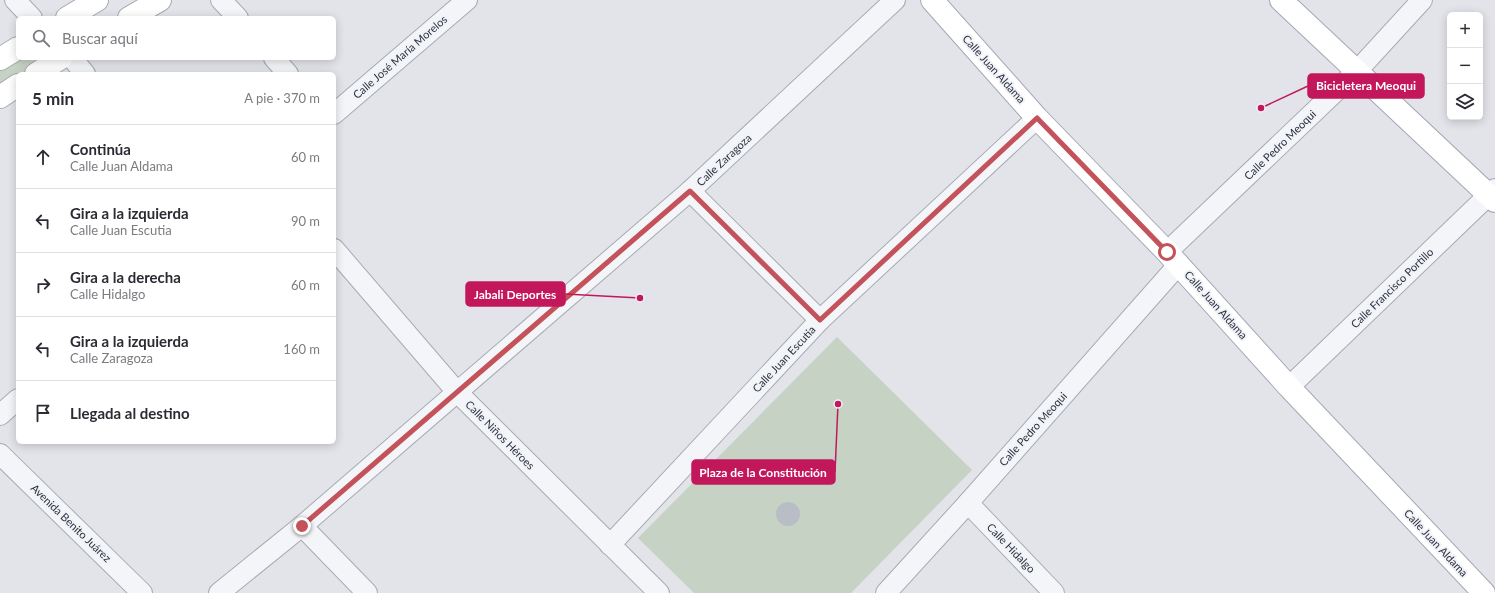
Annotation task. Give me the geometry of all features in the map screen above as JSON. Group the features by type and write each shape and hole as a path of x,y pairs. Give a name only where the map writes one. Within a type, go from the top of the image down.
{"main road":[{"path":"70,16 97,0"},
{"path":"132,16 160,0"},
{"name":"Calle Juan Aldama","path":"932,0 1037,118 1173,258 1289,387 1484,593"},
{"path":"1281,0 1493,195"},
{"path":"0,59 16,49"},
{"path":"39,72 58,60"},
{"path":"0,97 16,86"}],"street":[{"path":"15,0 30,16"},
{"path":"221,0 236,16"},
{"name":"Calle José María Morelos","path":"336,112 467,0"},
{"name":"Calle Zaragoza","path":"219,593 302,526 690,191 895,0"},
{"name":"Calle Pedro Meoqui","path":"886,593 968,503 1173,258 1357,71 1422,0"},
{"path":"74,60 83,72"},
{"path":"276,60 286,72"},
{"name":"Calle Juan Escutia","path":"610,545 820,320 1037,118"},
{"path":"690,191 820,320"},
{"name":"Calle Francisco Portillo","path":"1289,387 1493,195"},
{"name":"Calle Niños Héroes","path":"336,251 457,392 659,593"},
{"path":"0,415 16,401"},
{"name":"Avenida Benito Juárez","path":"0,454 142,593"},
{"name":"Calle Hidalgo","path":"968,503 1054,593"},
{"path":"302,526 367,593"}],"green space":[{"path":"16,60 43,61 25,72 16,72 16,78 0,88 0,70"},
{"path":"837,337 972,470 851,593 694,593 638,538"}],"building":[{"path":"788,502 796,506 800,514 796,522 788,526 780,522 776,514 780,506"}],"place":[{"name":"Bicicletera Meoqui","path":"1261,108"},
{"name":"Jabali Deportes","path":"640,298"},
{"name":"Plaza de la Constitución","path":"838,404"}],"route":[{"path":"302,526 690,191 820,320 1037,118 1167,252"}]}
